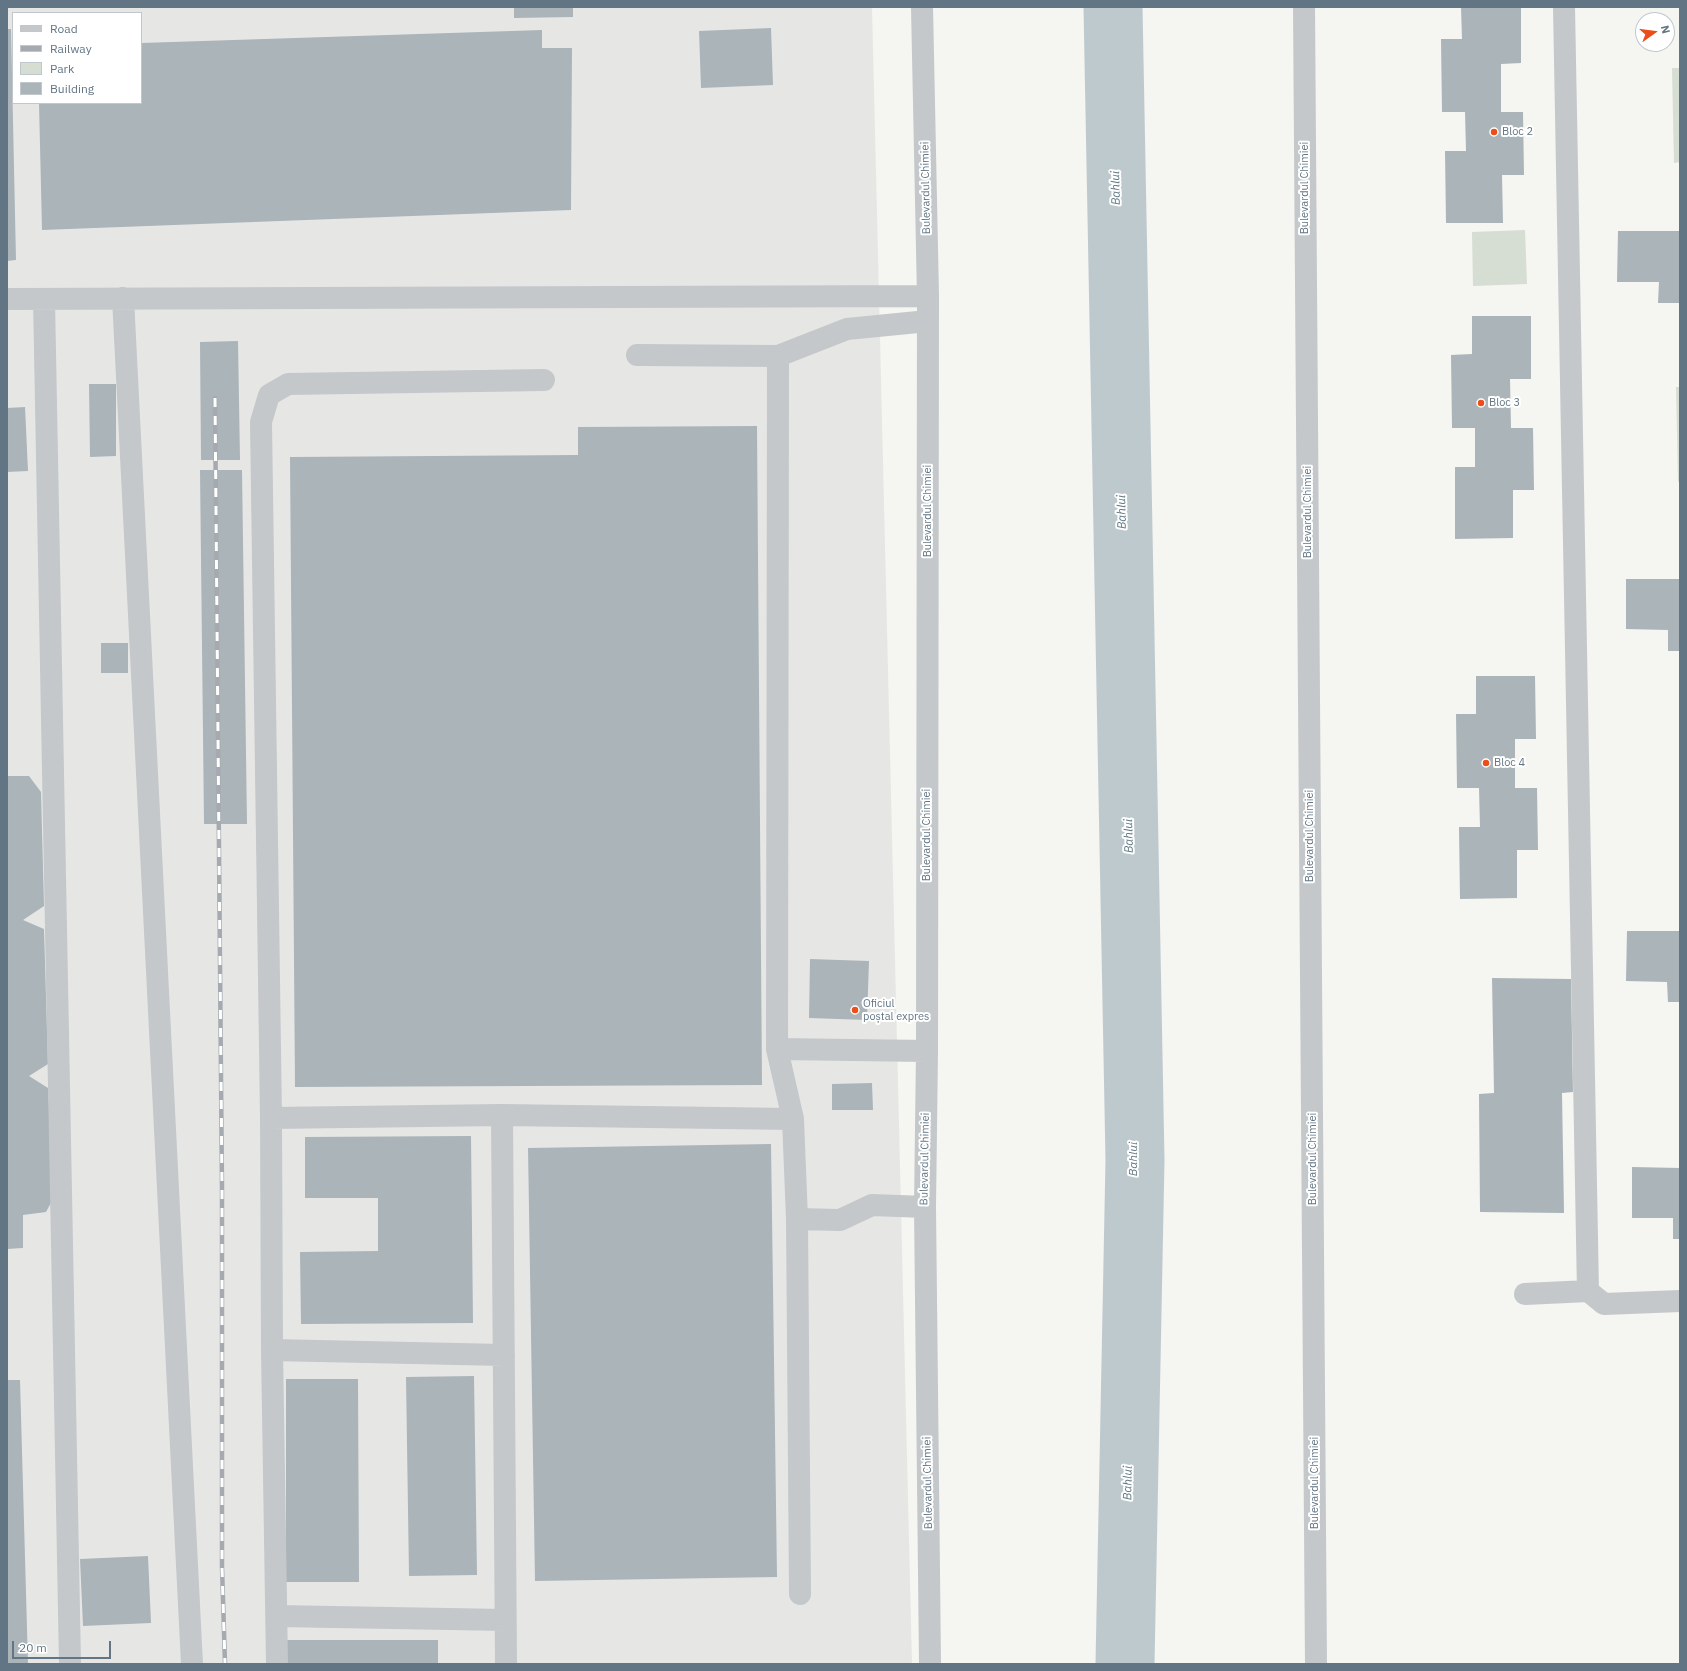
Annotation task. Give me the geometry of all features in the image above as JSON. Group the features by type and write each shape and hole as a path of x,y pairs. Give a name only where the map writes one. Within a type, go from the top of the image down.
{"street":[{"name":"Bulevardul Chimiei","path":"922,7 928,296 927,1051 924,1207 930,1664"},
{"name":"Bulevardul Chimiei","path":"1304,7 1316,1664"},
{"path":"1564,7 1588,1291"},
{"path":"7,299 928,296"},
{"path":"123,298 192,1664"},
{"path":"44,299 70,1664"},
{"path":"637,355 778,356 847,329 928,321"},
{"path":"778,356 777,1049 794,1119 797,1219 800,1594"},
{"path":"277,1664 278,1616 272,1350 271,1118 261,422 269,395 288,384 544,380"},
{"path":"777,1049 927,1051"},
{"path":"271,1118 502,1115 794,1119"},
{"path":"502,1115 506,1664"},
{"path":"797,1219 840,1220 872,1205 924,1207"},
{"path":"1525,1294 1588,1291 1604,1304 1680,1301"},
{"path":"272,1350 504,1355"},
{"path":"278,1616 505,1620"}],"shaded area":[{"path":"7,7 872,7 912,1664 7,1664"}],"green space":[{"path":"1672,68 1680,68 1680,162 1674,163"},
{"path":"1525,230 1527,284 1473,286 1472,232"},
{"path":"1676,387 1680,387 1680,481 1678,482"}],"building":[{"path":"514,7 573,7 573,17 514,18"},
{"name":"Bloc 2","path":"1461,7 1521,7 1521,63 1501,64 1501,112 1523,112 1524,175 1502,175 1503,223 1446,223 1445,151 1466,151 1465,112 1442,112 1441,39 1462,39"},
{"path":"771,28 773,85 701,88 699,31"},
{"path":"7,29 11,29 16,260 7,261"},
{"path":"542,30 542,48 572,48 571,210 42,230 39,104 142,104 142,43"},
{"path":"1618,231 1680,231 1680,303 1658,303 1659,282 1617,282"},
{"name":"Bloc 3","path":"1472,316 1531,316 1531,379 1510,379 1511,428 1533,428 1534,490 1513,490 1513,538 1455,539 1455,467 1475,467 1475,428 1452,428 1451,355 1472,354"},
{"path":"238,341 240,460 201,460 200,342"},
{"path":"89,384 116,384 116,456 90,457"},
{"path":"25,407 28,471 7,472 7,408"},
{"path":"757,426 762,1085 295,1087 290,457 578,455 578,427"},
{"path":"200,470 242,470 247,824 204,824"},
{"path":"1626,579 1680,579 1680,651 1668,651 1668,630 1626,629"},
{"path":"101,643 128,643 128,673 101,673"},
{"name":"Bloc 4","path":"1476,676 1535,676 1536,739 1515,739 1515,788 1537,788 1538,850 1517,850 1517,898 1460,899 1459,827 1480,827 1479,788 1457,788 1456,714 1476,714"},
{"path":"7,776 29,776 41,792 44,906 23,920 44,929 48,1064 29,1076 48,1088 54,1197 46,1212 23,1215 23,1248 7,1249"},
{"path":"1627,931 1680,931 1680,1002 1668,1002 1667,982 1626,981"},
{"path":"810,959 869,961 867,1020 809,1018"},
{"path":"1492,978 1571,979 1573,1092 1562,1093 1564,1213 1480,1212 1479,1094 1494,1093"},
{"path":"872,1083 873,1110 832,1110 832,1084"},
{"path":"471,1136 473,1323 301,1324 300,1252 378,1251 378,1198 305,1198 305,1137"},
{"path":"771,1144 777,1577 535,1581 528,1148"},
{"path":"1632,1167 1680,1168 1680,1239 1673,1239 1673,1218 1632,1218"},
{"path":"474,1376 477,1575 409,1576 406,1377"},
{"path":"286,1379 358,1379 359,1582 286,1582"},
{"path":"7,1380 20,1380 28,1664 7,1664"},
{"path":"148,1556 151,1623 83,1626 80,1559"},
{"path":"282,1640 438,1640 438,1664 282,1664"}],"waterway":[{"name":"Bahlui","path":"1113,7 1135,1160 1125,1664"}],"railway":[{"path":"215,398 222,1188 222,1567 225,1664"}],"place":[{"name":"Bloc 2","path":"1494,132"},
{"name":"Bloc 3","path":"1481,403"},
{"name":"Bloc 4","path":"1486,763"},
{"name":"Oficiul poștal expres","path":"855,1010"}]}
